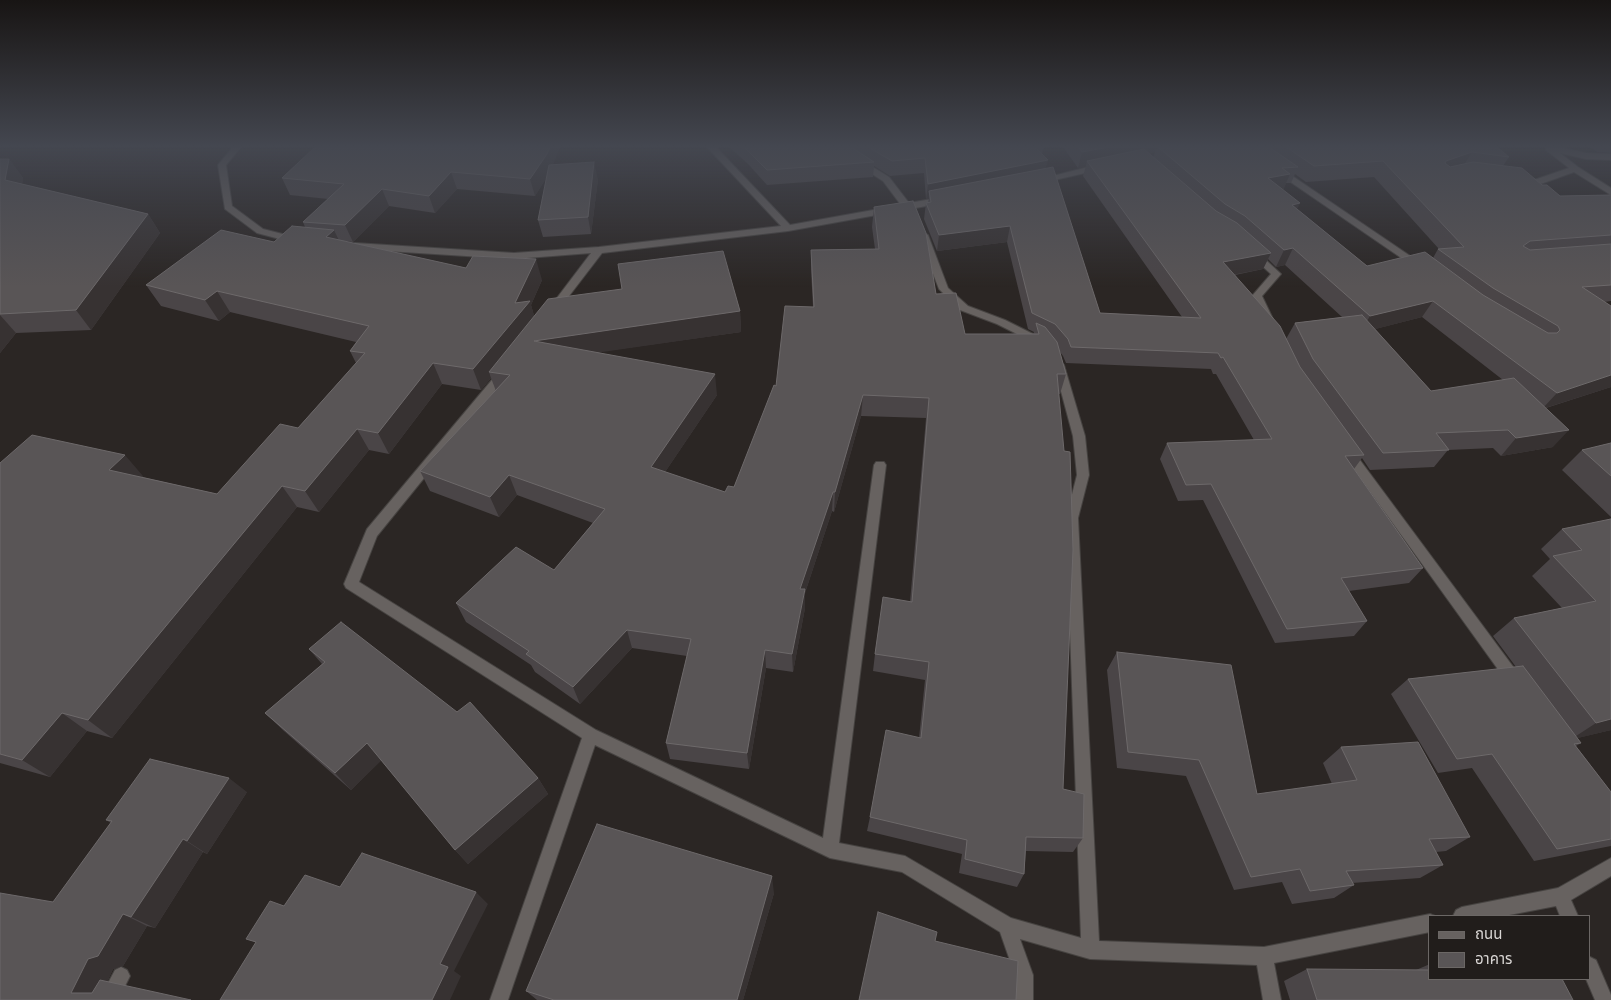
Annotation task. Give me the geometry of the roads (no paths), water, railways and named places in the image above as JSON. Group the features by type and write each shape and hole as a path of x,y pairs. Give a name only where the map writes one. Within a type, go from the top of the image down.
{"street":[{"path":"226,194 228,207 260,231 309,244"},
{"path":"755,194 788,228"},
{"path":"899,194 915,213 944,289 964,308 1045,344 1058,360 1079,436 1083,475 1072,518 1090,950"},
{"path":"1314,194 1431,275"},
{"path":"348,246 514,256 599,250 915,213 949,198"},
{"path":"1241,242 1276,274 1257,296 1272,329"},
{"path":"542,324 599,250"},
{"path":"513,361 372,533 351,584 591,735 830,850 905,864 1007,926 1090,950 1264,956 1428,923"},
{"path":"1341,442 1522,690"},
{"path":"830,850 880,465"},
{"path":"499,1000 591,735"},
{"path":"1467,915 1561,896 1611,866"},
{"path":"1561,896 1569,915"},
{"path":"1007,926 1024,975 1024,1000"},
{"path":"1264,956 1272,1000"},
{"path":"1591,968 1604,1000"},
{"path":"108,1000 121,976"}]}
